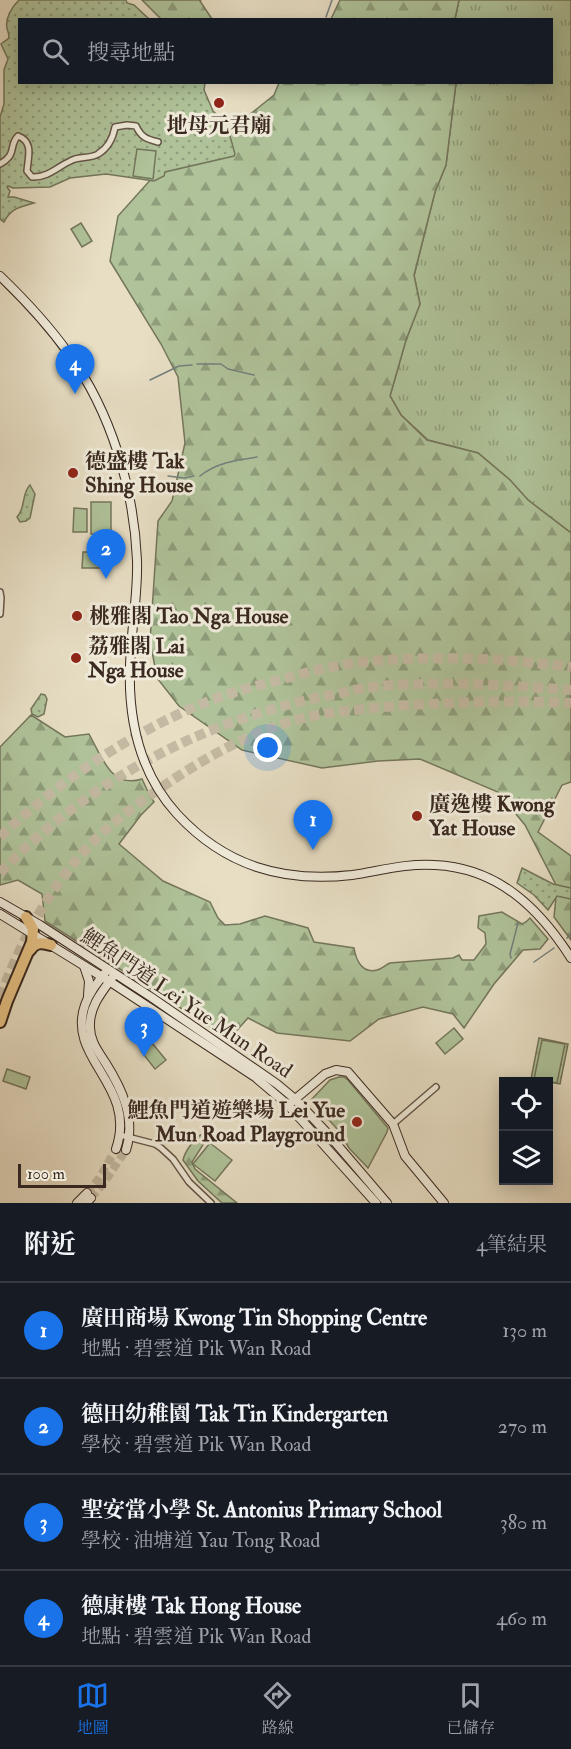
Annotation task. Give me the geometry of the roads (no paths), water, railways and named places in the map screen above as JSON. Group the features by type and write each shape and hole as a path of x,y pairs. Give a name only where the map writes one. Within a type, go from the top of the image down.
{"highway":[{"path":"26,917 32,925 33,933 29,952"},
{"path":"0,1022 15,981 34,944 39,942 51,945"}],"main road":[{"path":"2,277 39,317 76,363 103,412 117,452 132,513 137,560 130,663 132,716 143,759 157,788 166,800 196,832 213,846 241,860 293,876 349,875 423,865 453,867 477,874 504,886 522,899 541,917 571,958"},
{"name":"鯉魚門道 Lei Yue Mun Road","path":"0,902 26,917 255,1077 288,1106 376,1203"},
{"name":"鯉魚門道 Lei Yue Mun Road","path":"0,914 84,965 151,997 258,1069 295,1099 387,1203"},
{"path":"84,965 89,981 88,999 82,1020 84,1040 116,1099 126,1150"},
{"path":"88,999 108,976"},
{"path":"108,976 92,1011 90,1032 93,1043 115,1078 124,1098 129,1119 125,1136 116,1149"},
{"path":"288,1106 325,1074 336,1070 351,1075 393,1124 405,1156 444,1203"},
{"path":"77,1203 88,1198"}],"street":[{"path":"0,164 7,160 13,152 14,140 18,136 23,138 28,145 30,155 27,171 32,177 40,177 59,169 67,162 97,155 113,138 115,127 136,126 144,139 158,142"},
{"path":"0,592 0,614"},
{"path":"393,1124 436,1087"},
{"path":"125,1136 155,1144 168,1153 189,1182 211,1203"}],"waterway":[{"path":"326,17 332,0"},
{"path":"197,364 221,364 228,369 254,375"},
{"path":"150,380 179,366 192,365"},
{"path":"200,476 220,465 257,457"},
{"path":"168,476 184,478 194,476"},
{"path":"511,958 518,923"},
{"path":"567,938 571,933"},
{"path":"534,962 554,948"}],"tunnel":[{"path":"0,837 48,795 102,757 159,724 233,692 332,667 389,660 467,658 571,667"},
{"path":"0,873 72,809 111,782 194,737 239,720 284,706 380,686 500,685 571,690"},
{"path":"0,997 9,973 44,904 74,862 91,843 144,799 223,750 283,724 330,713 454,703 571,703"},
{"path":"87,1193 116,1149"},
{"path":"91,1198 126,1150"}],"place":[{"name":"地母元君廟","path":"219,103"},
{"name":"德康樓 Tak Hong House","path":"75,394"},
{"name":"德盛樓 Tak Shing House","path":"73,473"},
{"name":"德田幼稚園 Tak Tin Kindergarten","path":"106,579"},
{"name":"桃雅閣 Tao Nga House","path":"77,616"},
{"name":"荔雅閣 Lai Nga House","path":"76,658"},
{"name":"廣逸樓 Kwong Yat House","path":"417,816"},
{"name":"廣田商場 Kwong Tin Shopping Centre","path":"313,850"},
{"name":"聖安當小學 St. Antonius Primary School","path":"144,1057"},
{"name":"鯉魚門道遊樂場 Lei Yue Mun Road Playground","path":"357,1122"}]}
